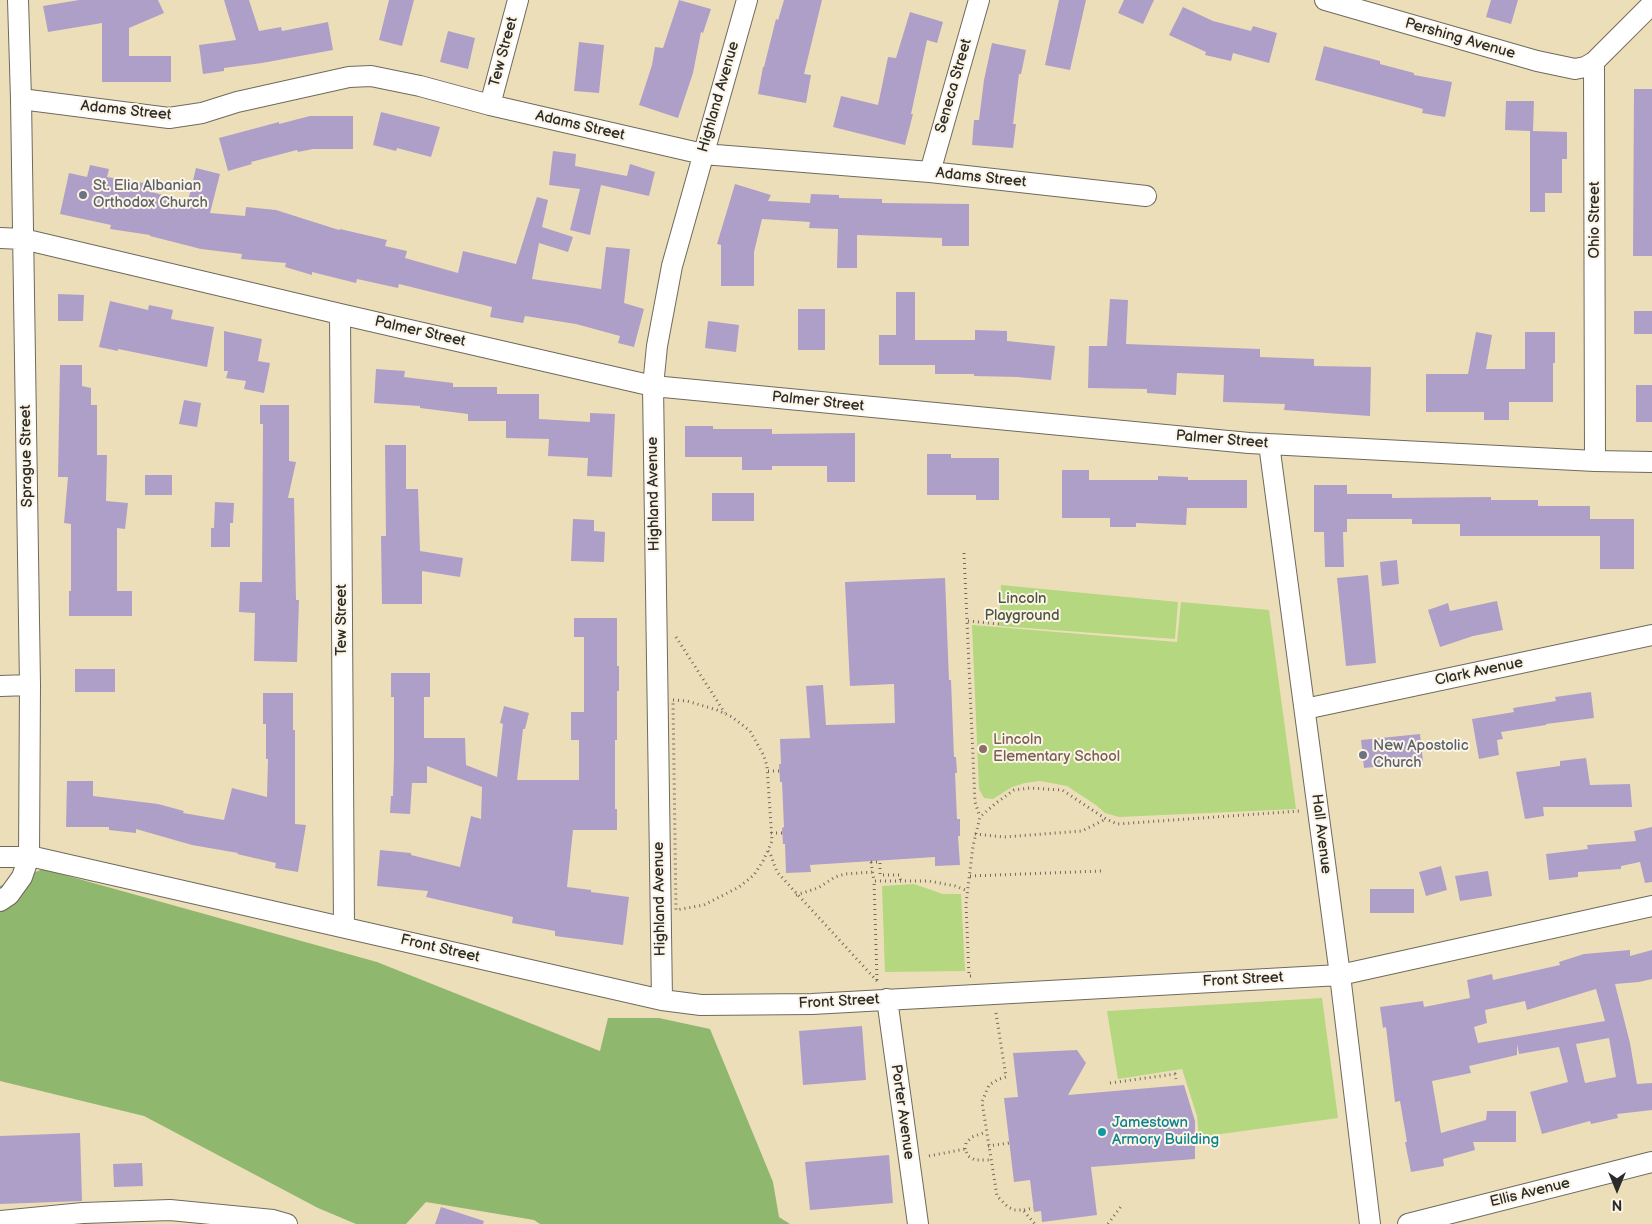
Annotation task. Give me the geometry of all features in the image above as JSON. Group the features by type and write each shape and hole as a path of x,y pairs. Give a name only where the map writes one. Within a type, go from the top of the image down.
{"street":[{"name":"Sprague Street","path":"0,902 9,895 22,877 31,857 30,685 18,0"},
{"name":"Tew Street","path":"490,105 518,0"},
{"name":"Highland Avenue","path":"662,1000 653,386 657,346 672,266 746,0"},
{"name":"Seneca Street","path":"930,172 979,0"},
{"name":"Pershing Avenue","path":"1326,0 1537,61 1575,69 1585,67 1594,62"},
{"path":"1594,62 1652,4"},
{"name":"Ohio Street","path":"1594,62 1596,461"},
{"name":"Adams Street","path":"21,99 169,118 349,77 371,76 703,154 930,172 1146,196"},
{"name":"Palmer Street","path":"0,238 23,239 653,386 1269,444 1596,461 1652,462"},
{"name":"Tew Street","path":"340,314 344,927"},
{"name":"Hall Avenue","path":"1269,444 1340,975 1370,1224"},
{"name":"Clark Avenue","path":"1305,709 1652,635"},
{"path":"0,686 30,685"},
{"name":"Front Street","path":"0,857 31,857 662,1000 701,1005 760,1005 886,990 1340,975 1652,906"},
{"name":"Porter Avenue","path":"886,990 918,1224"},
{"name":"Ellis Avenue","path":"1408,1224 1652,1162"},
{"path":"0,1221 83,1213 170,1210 273,1220 287,1224"}],"path":[{"path":"964,553 976,802 980,817 972,846 966,904 969,976"},
{"path":"968,621 998,624"},
{"path":"672,631 686,650 725,714"},
{"path":"673,700 699,704 732,717 750,732 764,756 768,771 772,841 754,875 739,887 704,905 676,910 673,700"},
{"path":"768,771 779,771"},
{"path":"980,817 1014,790 1030,788 1062,790 1106,819 1117,824 1308,810"},
{"path":"976,834 1004,837 1082,831 1106,819"},
{"path":"771,833 782,833"},
{"path":"768,851 777,872 796,895 886,990"},
{"path":"876,981 874,881 871,862 880,862 880,875 899,875 901,881"},
{"path":"970,876 1101,871"},
{"path":"796,895 818,888 835,877 845,874 873,872"},
{"path":"874,881 929,881 955,886 968,891"},
{"path":"960,976 976,975"},
{"path":"996,1013 1006,1077 989,1085 982,1102 997,1196 1014,1210 1034,1208"},
{"path":"1110,1083 1175,1074 1176,1080"},
{"path":"986,1132 972,1137 966,1143 965,1149 968,1156 975,1160 991,1160"},
{"path":"988,1146 1009,1143"},
{"path":"929,1156 965,1149"},
{"path":"1108,1224 1122,1205"},
{"path":"1023,1210 1035,1224"}],"green space":[{"name":"Lincoln Playground","path":"1001,585 1178,602 1175,639 999,626"},
{"path":"1181,602 1269,610 1296,809 1119,817 1105,813 1067,786 1040,781 1012,787 993,799 984,798 979,789 972,625 1177,642"},
{"path":"43,869 377,962 600,1051 608,1018 659,1018 710,1029 773,1182 779,1217 790,1224 540,1224 534,1220 426,1202 406,1224 356,1224 318,1208 144,1116 0,1081 0,886"},
{"path":"914,884 943,894 961,894 965,971 885,972 882,886"},
{"path":"1322,998 1338,1118 1199,1137 1197,1116 1182,1069 1118,1079 1107,1011"}],"building":[{"path":"79,0 158,0 164,13 129,28 129,56 171,56 171,82 102,82 102,23 48,32 43,6"},
{"path":"224,0 249,0 259,31 281,27 282,31 328,22 333,50 224,68 224,71 203,74 199,45 236,40"},
{"path":"389,0 414,0 402,46 379,40"},
{"path":"679,0 711,9 703,33 701,32 693,73 678,118 639,105 652,65 655,47 663,48"},
{"path":"784,0 822,0 804,74 811,75 806,103 758,94 776,19 778,20"},
{"path":"1059,0 1086,0 1070,70 1045,65"},
{"path":"1124,0 1154,0 1143,24 1118,13"},
{"path":"1491,0 1518,0 1511,24 1486,17"},
{"path":"1183,7 1213,21 1251,31 1253,26 1277,33 1269,63 1233,53 1231,61 1205,55 1206,52 1169,35"},
{"path":"910,12 943,22 937,43 927,40 905,145 833,127 841,96 878,105 888,57 896,58"},
{"path":"448,31 475,38 468,69 440,62"},
{"path":"579,42 604,45 599,93 574,91"},
{"path":"992,43 1026,50 1021,74 1019,74 1013,124 1016,124 1013,148 972,145 974,120 979,120 984,80"},
{"path":"1324,46 1380,61 1380,64 1414,73 1414,75 1452,82 1445,117 1422,113 1423,109 1315,80"},
{"path":"1634,89 1652,89 1652,256 1633,256"},
{"path":"1506,101 1534,101 1533,131 1567,132 1567,159 1562,159 1562,193 1545,193 1545,212 1530,212 1530,131 1505,130"},
{"path":"381,112 440,127 431,157 397,148 396,151 373,145"},
{"path":"310,116 353,116 353,149 313,149 298,152 297,150 251,162 252,164 228,171 219,138"},
{"path":"553,151 576,154 575,166 627,176 630,164 655,172 649,196 601,185 590,235 570,230 580,189 549,185"},
{"path":"90,165 109,169 107,177 144,183 143,190 188,201 196,168 220,174 210,213 245,216 246,207 276,210 339,230 387,240 385,246 407,251 405,258 458,273 463,251 516,264 537,197 548,200 542,227 573,237 568,252 539,243 532,279 601,289 606,247 630,249 624,303 644,309 634,347 618,343 620,336 576,324 525,316 523,323 490,317 492,307 399,284 398,288 357,279 356,283 312,272 312,275 285,267 286,263 241,259 242,254 201,249 150,235 110,229 111,225 60,214 69,173 87,177"},
{"path":"735,184 771,195 768,201 810,203 811,194 839,195 839,198 882,199 882,203 969,204 969,246 942,246 942,238 857,235 857,268 837,268 838,229 809,228 810,222 762,219 754,252 754,286 721,286 721,245 717,244"},
{"path":"896,292 915,292 915,340 975,340 975,330 1007,331 1007,341 1055,346 1051,380 974,376 974,374 935,374 935,365 879,365 879,335 896,335"},
{"path":"58,294 84,295 83,321 58,321"},
{"path":"1110,299 1128,300 1126,344 1260,349 1260,357 1314,359 1314,366 1371,367 1370,416 1284,410 1285,404 1223,402 1224,375 1177,373 1176,395 1147,393 1147,389 1088,388 1089,346 1107,346"},
{"path":"110,301 148,310 149,305 173,310 171,319 214,327 207,367 99,347"},
{"path":"798,309 825,309 825,350 798,350"},
{"path":"1634,311 1652,311 1652,334 1634,334"},
{"path":"708,321 739,325 736,352 705,348"},
{"path":"224,331 262,339 258,361 270,363 264,393 244,389 246,381 226,378 228,371 224,371"},
{"path":"1476,332 1492,335 1486,369 1525,369 1525,332 1555,332 1553,402 1509,402 1509,420 1484,420 1484,412 1426,412 1426,374 1468,374"},
{"path":"60,365 82,365 82,386 91,388 91,405 97,405 97,455 107,455 106,501 128,503 125,529 117,528 117,591 132,591 132,616 69,616 71,524 64,523 68,477 58,477"},
{"path":"376,369 405,371 404,377 453,383 453,387 497,387 497,394 539,394 539,419 590,422 590,413 615,414 612,477 587,476 588,458 548,456 549,439 506,438 506,421 468,421 468,414 420,408 420,406 374,403"},
{"path":"1636,385 1652,385 1652,422 1636,422"},
{"path":"184,400 201,403 197,427 179,424"},
{"path":"260,405 289,405 289,461 296,462 288,498 294,498 296,600 299,600 297,662 254,661 255,613 239,612 240,582 262,582 263,424 260,424"},
{"path":"685,426 713,426 713,429 772,429 772,434 855,433 855,482 827,482 827,466 772,466 772,470 742,470 742,457 685,457"},
{"path":"385,445 406,445 406,489 418,489 420,551 463,558 460,577 422,571 422,604 382,604 381,536 386,536"},
{"path":"927,454 951,454 951,458 999,458 999,500 976,500 976,495 927,495"},
{"path":"1062,470 1089,470 1089,480 1158,480 1158,476 1188,477 1188,480 1247,480 1247,508 1187,508 1186,525 1136,523 1136,527 1110,527 1110,518 1062,518"},
{"path":"145,475 172,475 172,495 145,495"},
{"path":"1314,485 1347,485 1347,494 1392,494 1392,498 1491,497 1491,500 1538,500 1538,506 1590,506 1590,519 1634,519 1634,569 1600,569 1600,536 1460,536 1460,524 1412,524 1412,519 1347,519 1347,532 1343,532 1344,567 1325,567 1324,532 1314,532"},
{"path":"712,493 754,493 754,521 712,521"},
{"path":"215,502 234,503 233,523 230,523 230,547 211,547 211,528 214,528"},
{"path":"573,519 594,520 594,531 605,532 604,562 571,561"},
{"path":"1397,560 1399,584 1382,586 1380,562"},
{"path":"1368,575 1376,663 1346,666 1337,578"},
{"path":"945,578 949,680 951,680 954,757 956,757 957,773 955,773 957,819 960,819 960,836 958,836 960,865 935,866 935,857 810,865 811,872 786,873 785,844 783,844 782,828 784,827 782,782 780,782 779,764 781,764 780,739 810,738 806,686 823,685 826,725 895,723 894,684 850,686 845,582"},
{"path":"1497,601 1503,630 1473,636 1440,647 1428,610 1448,603 1450,611"},
{"path":"574,618 617,618 619,691 617,691 617,740 615,740 615,809 617,809 617,830 573,830 567,887 629,897 623,945 555,936 555,931 512,923 513,917 426,897 428,891 377,886 380,850 411,853 411,855 460,867 471,816 481,819 482,787 427,766 427,783 412,783 410,814 390,813 391,796 393,796 394,756 394,697 391,697 391,673 430,673 430,697 424,697 424,738 465,738 466,765 497,777 503,724 500,723 504,706 529,713 525,729 523,729 517,780 579,780 579,740 571,740 571,712 584,712 584,637 574,637"},
{"path":"75,669 115,669 115,692 75,692"},
{"path":"1591,692 1594,718 1501,732 1503,739 1497,740 1499,755 1479,759 1472,719 1514,712 1513,708 1556,701 1555,697"},
{"path":"263,693 293,693 295,824 306,825 298,872 275,868 276,863 238,853 192,845 136,829 136,833 109,830 109,827 66,827 67,781 93,781 93,796 158,804 184,811 183,813 224,820 232,788 267,797 268,759 266,759 266,724 263,724"},
{"path":"1420,734 1423,762 1364,768 1361,740"},
{"path":"1586,758 1590,785 1630,784 1632,807 1543,807 1544,816 1525,819 1516,772 1560,766 1560,761"},
{"path":"1652,827 1652,882 1645,883 1640,862 1621,866 1621,869 1578,872 1578,877 1549,880 1546,854 1588,849 1587,845 1636,841 1634,831"},
{"path":"1441,866 1447,890 1426,896 1419,872"},
{"path":"1488,871 1492,896 1460,901 1455,876"},
{"path":"1370,889 1414,889 1414,913 1370,913"},
{"path":"1630,950 1630,956 1652,950 1652,979 1615,984 1630,1043 1637,1084 1652,1083 1652,1110 1617,1114 1618,1118 1591,1124 1590,1121 1542,1134 1530,1092 1568,1082 1559,1047 1519,1054 1517,1044 1517,1055 1469,1066 1471,1073 1432,1081 1441,1133 1486,1120 1487,1111 1516,1111 1516,1142 1473,1142 1475,1150 1443,1159 1444,1166 1411,1172 1400,1101 1395,1102 1386,1027 1383,1028 1380,1007 1423,1001 1424,1007 1470,998 1467,980 1492,974 1493,980 1560,965 1559,962 1584,954","holes":["1596,989 1605,1021 1478,1043 1474,1027 1487,1023 1485,1010 1525,1001 1527,1010","1609,1038 1616,1077 1585,1083 1576,1044"]},
{"path":"862,1026 866,1080 803,1085 799,1031"},
{"name":"Jamestown Armory Building","path":"1077,1050 1086,1063 1068,1095 1184,1085 1195,1121 1195,1159 1091,1167 1097,1215 1042,1222 1041,1211 1034,1212 1030,1180 1014,1182 1004,1098 1018,1097 1013,1053"},
{"path":"80,1133 82,1201 0,1204 0,1136"},
{"path":"889,1155 893,1203 810,1210 805,1162"},
{"path":"142,1163 143,1186 114,1187 113,1164"},
{"path":"441,1207 484,1221 483,1224 435,1224"}],"place":[{"name":"St. Elia Albanian Orthodox Church","path":"83,195"},
{"name":"Lincoln Elementary School","path":"983,749"},
{"name":"New Apostolic Church","path":"1363,755"},
{"name":"Jamestown Armory Building","path":"1102,1132"}]}
